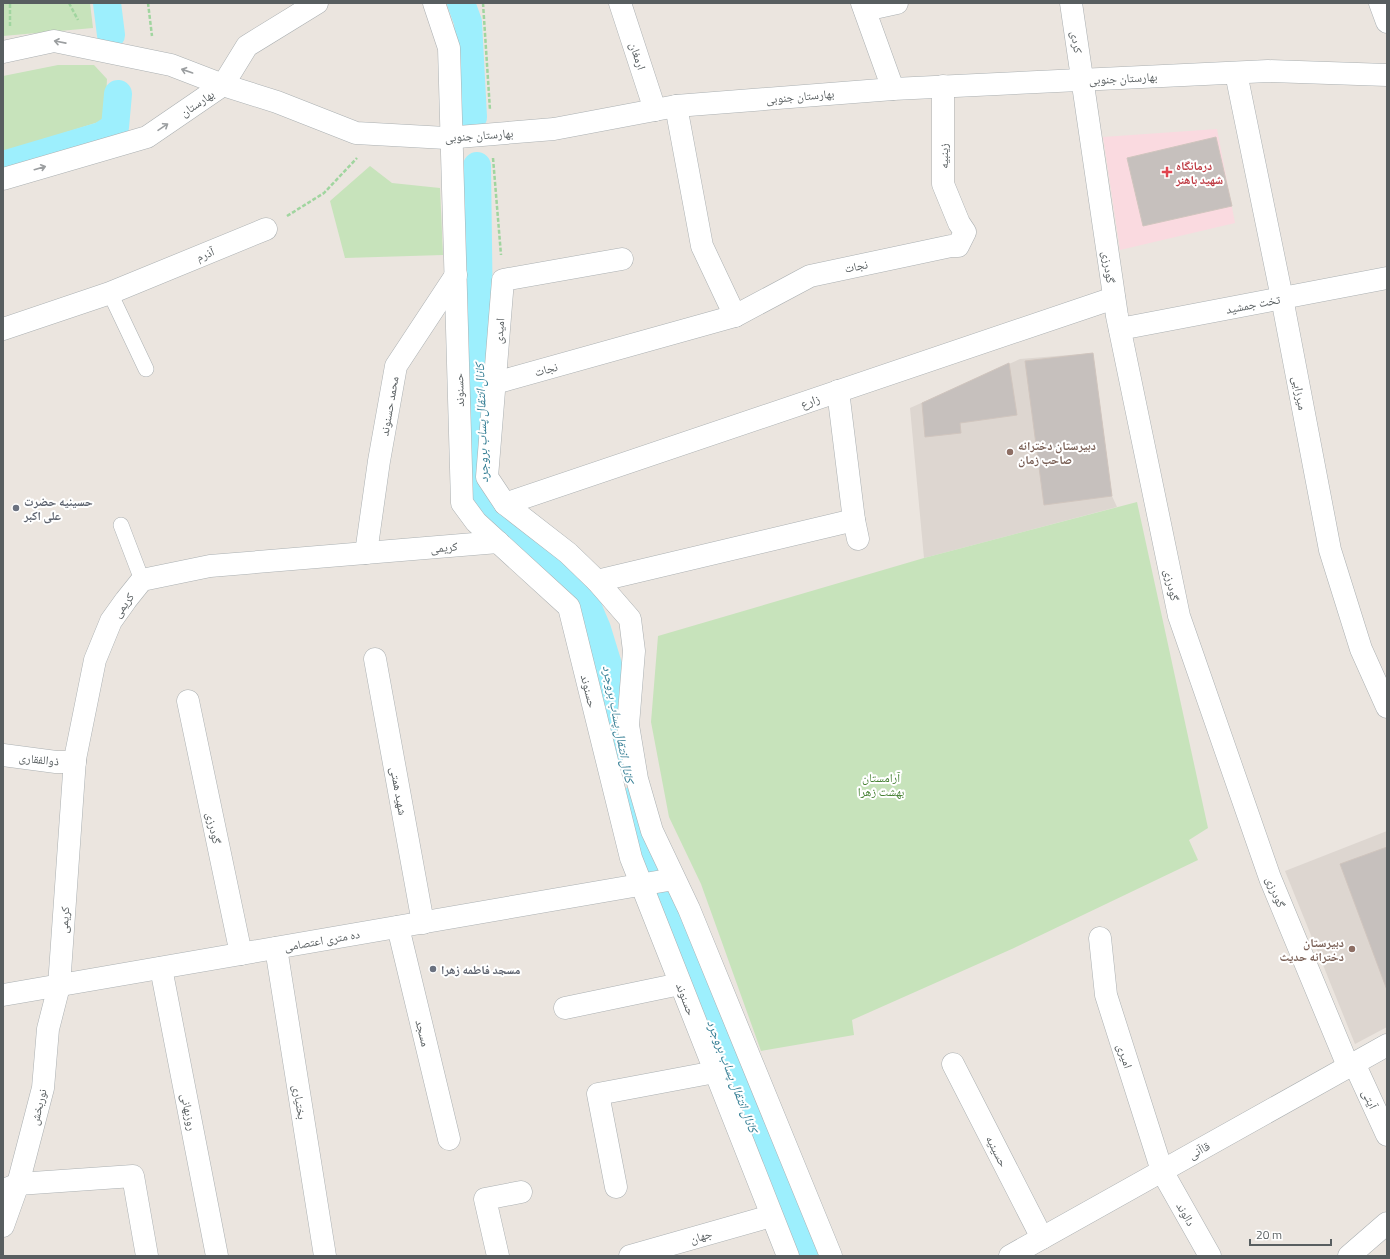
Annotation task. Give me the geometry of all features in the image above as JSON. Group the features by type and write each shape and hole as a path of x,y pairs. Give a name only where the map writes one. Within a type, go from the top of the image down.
{"street":[{"path":"223,85 247,46 317,3"},
{"name":"حسنوند","path":"434,3 448,48 452,138 462,503 476,522 569,607 630,858 788,1256"},
{"name":"ارمغان","path":"620,3 655,110"},
{"path":"893,89 863,7 897,3"},
{"name":"کردی","path":"1071,3 1082,80"},
{"path":"1380,3 1387,22"},
{"name":"بهارستان","path":"3,52 54,41 171,65 223,85"},
{"name":"بهارستان جنوبی","path":"223,85 277,102 356,133 452,138 554,128 676,106 893,89 1268,72 1387,75"},
{"name":"میرزایی","path":"1236,73 1282,298 1330,550 1361,648 1387,707"},
{"name":"گودرزی","path":"1082,80 1114,298 1179,616 1270,878 1351,1065"},
{"name":"بهارستان","path":"3,179 147,137 223,85"},
{"name":"زینبیه","path":"943,86 943,184 959,223"},
{"path":"676,106 702,246 736,316"},
{"name":"نجات","path":"495,383 736,316 810,276 958,246 965,232 959,223"},
{"name":"آذرم","path":"3,329 110,293 266,229"},
{"name":"امیدی","path":"495,383 503,280 622,258"},
{"name":"محمد حسنوند","path":"366,553 396,366 456,276"},
{"name":"تخت جمشید","path":"1120,330 1387,278"},
{"name":"زارع","path":"505,504 1114,298"},
{"path":"495,383 487,477 505,504 568,553 597,581 630,619 634,651 628,725 637,779 652,831 689,909 831,1256"},
{"path":"597,581 856,530 838,391"},
{"name":"کریمی","path":"59,986 75,762 95,660 111,621 142,580 210,566 498,542"},
{"name":"شهید همتی","path":"375,659 423,923"},
{"name":"گودرزی","path":"188,701 241,954"},
{"name":"ذوالفقاری","path":"3,755 56,762 75,762"},
{"name":"ده متری اعتصامی","path":"3,996 674,879"},
{"name":"مسجد","path":"398,927 449,1139"},
{"name":"امیری","path":"1100,938 1106,996 1162,1171"},
{"name":"بختیاری","path":"276,948 325,1256"},
{"name":"روزبهانی","path":"161,968 218,1256"},
{"path":"564,1008 680,984"},
{"name":"نوربخش","path":"3,1226 10,1187 44,1088 48,1029 59,986"},
{"name":"قاآنی","path":"1010,1256 1387,1045"},
{"name":"حسینیه","path":"953,1064 1042,1238"},
{"name":"آیتی","path":"1351,1065 1387,1135"},
{"path":"616,1187 598,1094 715,1072"},
{"name":"دالوند","path":"1162,1171 1210,1256"},
{"path":"10,1187 133,1176 148,1256"},
{"path":"498,1256 485,1200 521,1192"},
{"name":"جهان","path":"630,1256 771,1216"},
{"path":"1349,1256 1387,1223"}],"lane":[{"path":"110,293 146,369"},
{"path":"121,525 142,580"}],"path":[{"path":"148,3 156,62"},
{"path":"266,229 324,193 379,134"}],"shaded area":[{"name":"درمانگاه شهید باهنر","path":"1217,129 1235,223 1120,250 1103,137"},
{"name":"دبیرستان دخترانه صاحب زمان","path":"1093,353 1112,496 1117,507 924,558 910,408 1020,359"},
{"name":"دبیرستان دخترانه حدیث","path":"1387,831 1387,1027 1355,1044 1285,871"}],"green space":[{"path":"3,3 90,3 93,28 3,36"},
{"path":"58,65 94,65 107,79 105,120 3,152 3,76"},
{"path":"370,166 392,183 440,188 443,255 345,258 330,201"},
{"name":"آرامستان بهشت زهرا","path":"1137,502 1208,828 1189,840 1198,860 1014,948 852,1020 854,1035 761,1051 701,884 669,817 651,722 658,636 924,558"}],"building":[{"path":"1216,137 1232,206 1143,226 1127,158"},
{"path":"1093,353 1112,496 1044,505 1025,361"},
{"path":"1009,363 1017,415 960,423 961,433 925,437 922,403"},
{"path":"1387,847 1387,990 1340,864"}],"waterway":[{"name":"کانال انتقال پساب بروجرد","path":"107,3 111,35"},
{"name":"کانال انتقال پساب بروجرد","path":"461,3 468,22 473,117"},
{"path":"3,165 101,136 115,127 118,94"},
{"name":"کانال انتقال پساب بروجرد","path":"477,166 481,478 485,497 495,513 583,596 597,629 612,678 616,721 625,761"},
{"name":"کانال انتقال پساب بروجرد","path":"634,800 650,870"},
{"name":"کانال انتقال پساب بروجرد","path":"663,897 804,1256"}],"place":[{"name":"درمانگاه شهید باهنر","path":"1167,172"},
{"name":"دبیرستان دخترانه صاحب زمان","path":"1010,452"},
{"name":"حسینیه حضرت علی اکبر","path":"16,508"},
{"name":"دبیرستان دخترانه حدیث","path":"1352,949"},
{"name":"مسجد فاطمه زهرا","path":"433,969"}]}
